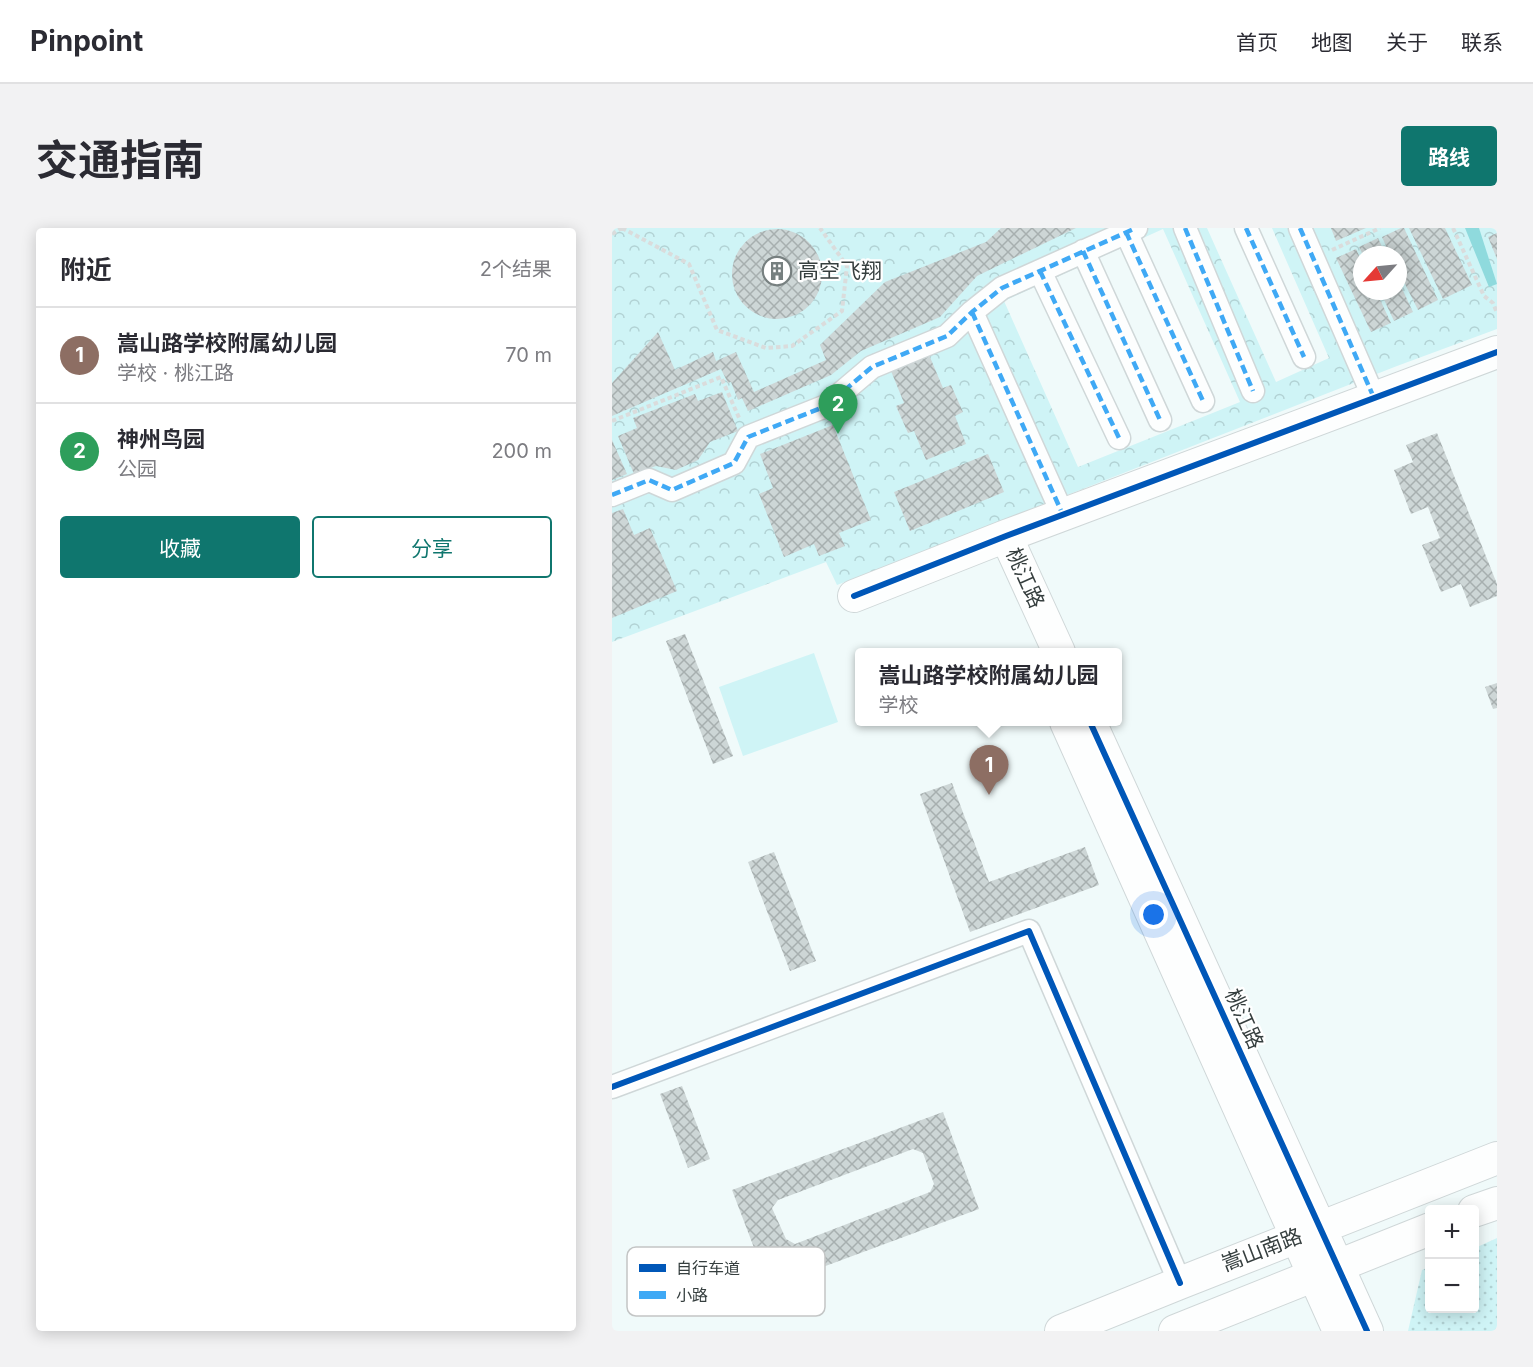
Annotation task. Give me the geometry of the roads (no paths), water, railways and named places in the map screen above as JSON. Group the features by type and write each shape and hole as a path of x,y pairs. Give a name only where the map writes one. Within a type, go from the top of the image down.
{"street":[{"path":"1185,228 1254,391"},
{"path":"1246,228 1304,357"},
{"path":"1300,228 1374,398"},
{"path":"612,495 649,480 672,490 734,464 748,438 826,406 872,367 947,336 1002,288 1131,230 1203,401"},
{"path":"1083,251 1160,420"},
{"path":"1040,271 1119,438"},
{"path":"972,312 1063,515"},
{"path":"854,596 1497,352"},
{"name":"桃江路","path":"997,540 1034,648"},
{"name":"桃江路","path":"997,540 1057,648"},
{"name":"桃江路","path":"1068,726 1309,1232"},
{"name":"桃江路","path":"1092,726 1326,1271 1367,1331"},
{"path":"612,1087 1029,931 1180,1283"},
{"name":"嵩山南路","path":"1061,1331 1497,1158"},
{"path":"1479,1210 1497,1203"},
{"name":"嵩山南路","path":"1175,1331 1425,1231"},
{"name":"桃江路","path":"1326,1271 1339,1331"}],"water":[{"path":"1465,228 1479,228 1497,284 1489,287"}],"place":[{"name":"高空飞翔","path":"777,271"},
{"name":"神州鸟园","path":"838,434"},
{"name":"嵩山路学校附属幼儿园","path":"989,795"}]}
